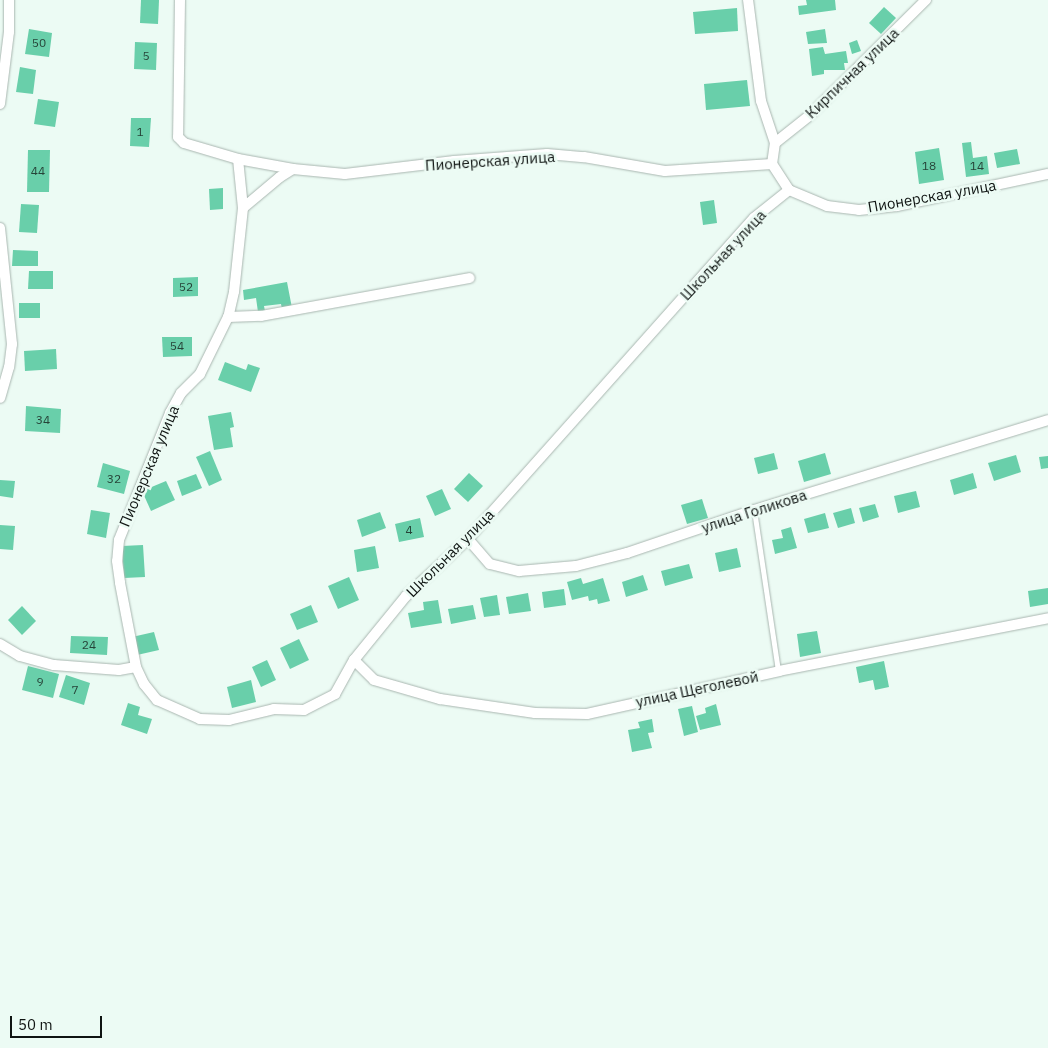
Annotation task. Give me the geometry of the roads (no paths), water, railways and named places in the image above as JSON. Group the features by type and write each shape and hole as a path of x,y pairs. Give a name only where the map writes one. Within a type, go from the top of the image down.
{"street":[{"path":"0,104 9,32 9,0"},
{"name":"Пионерская улица","path":"180,0 178,137 184,143 238,159 294,170 345,174 454,161 546,154 584,157 664,171 772,164"},
{"path":"748,0 761,101 775,143 772,164 789,190"},
{"name":"Кирпичная улица","path":"775,143 809,116 926,0"},
{"name":"Пионерская улица","path":"136,667 117,561 119,540 170,413 181,393 200,374 228,317 234,292 242,208 238,159"},
{"path":"242,208 280,177 294,170"},
{"name":"Пионерская улица","path":"789,190 828,206 860,210 896,206 1048,174"},
{"name":"Школьная улица","path":"136,667 144,684 157,700 200,719 229,720 274,709 304,710 335,694 354,660 406,596 468,539 754,218 789,190"},
{"path":"0,228 12,344 10,368 0,398"},
{"path":"228,317 262,316 470,278"},
{"name":"улица Голикова","path":"468,539 490,564 519,571 576,566 627,553 754,510 1048,420"},
{"name":"улица Щеголевой","path":"354,660 374,680 440,699 535,713 587,714 778,671 1048,618"},
{"path":"0,644 20,656 54,665 119,670 136,667"}],"lane":[{"path":"754,510 778,671"}]}
